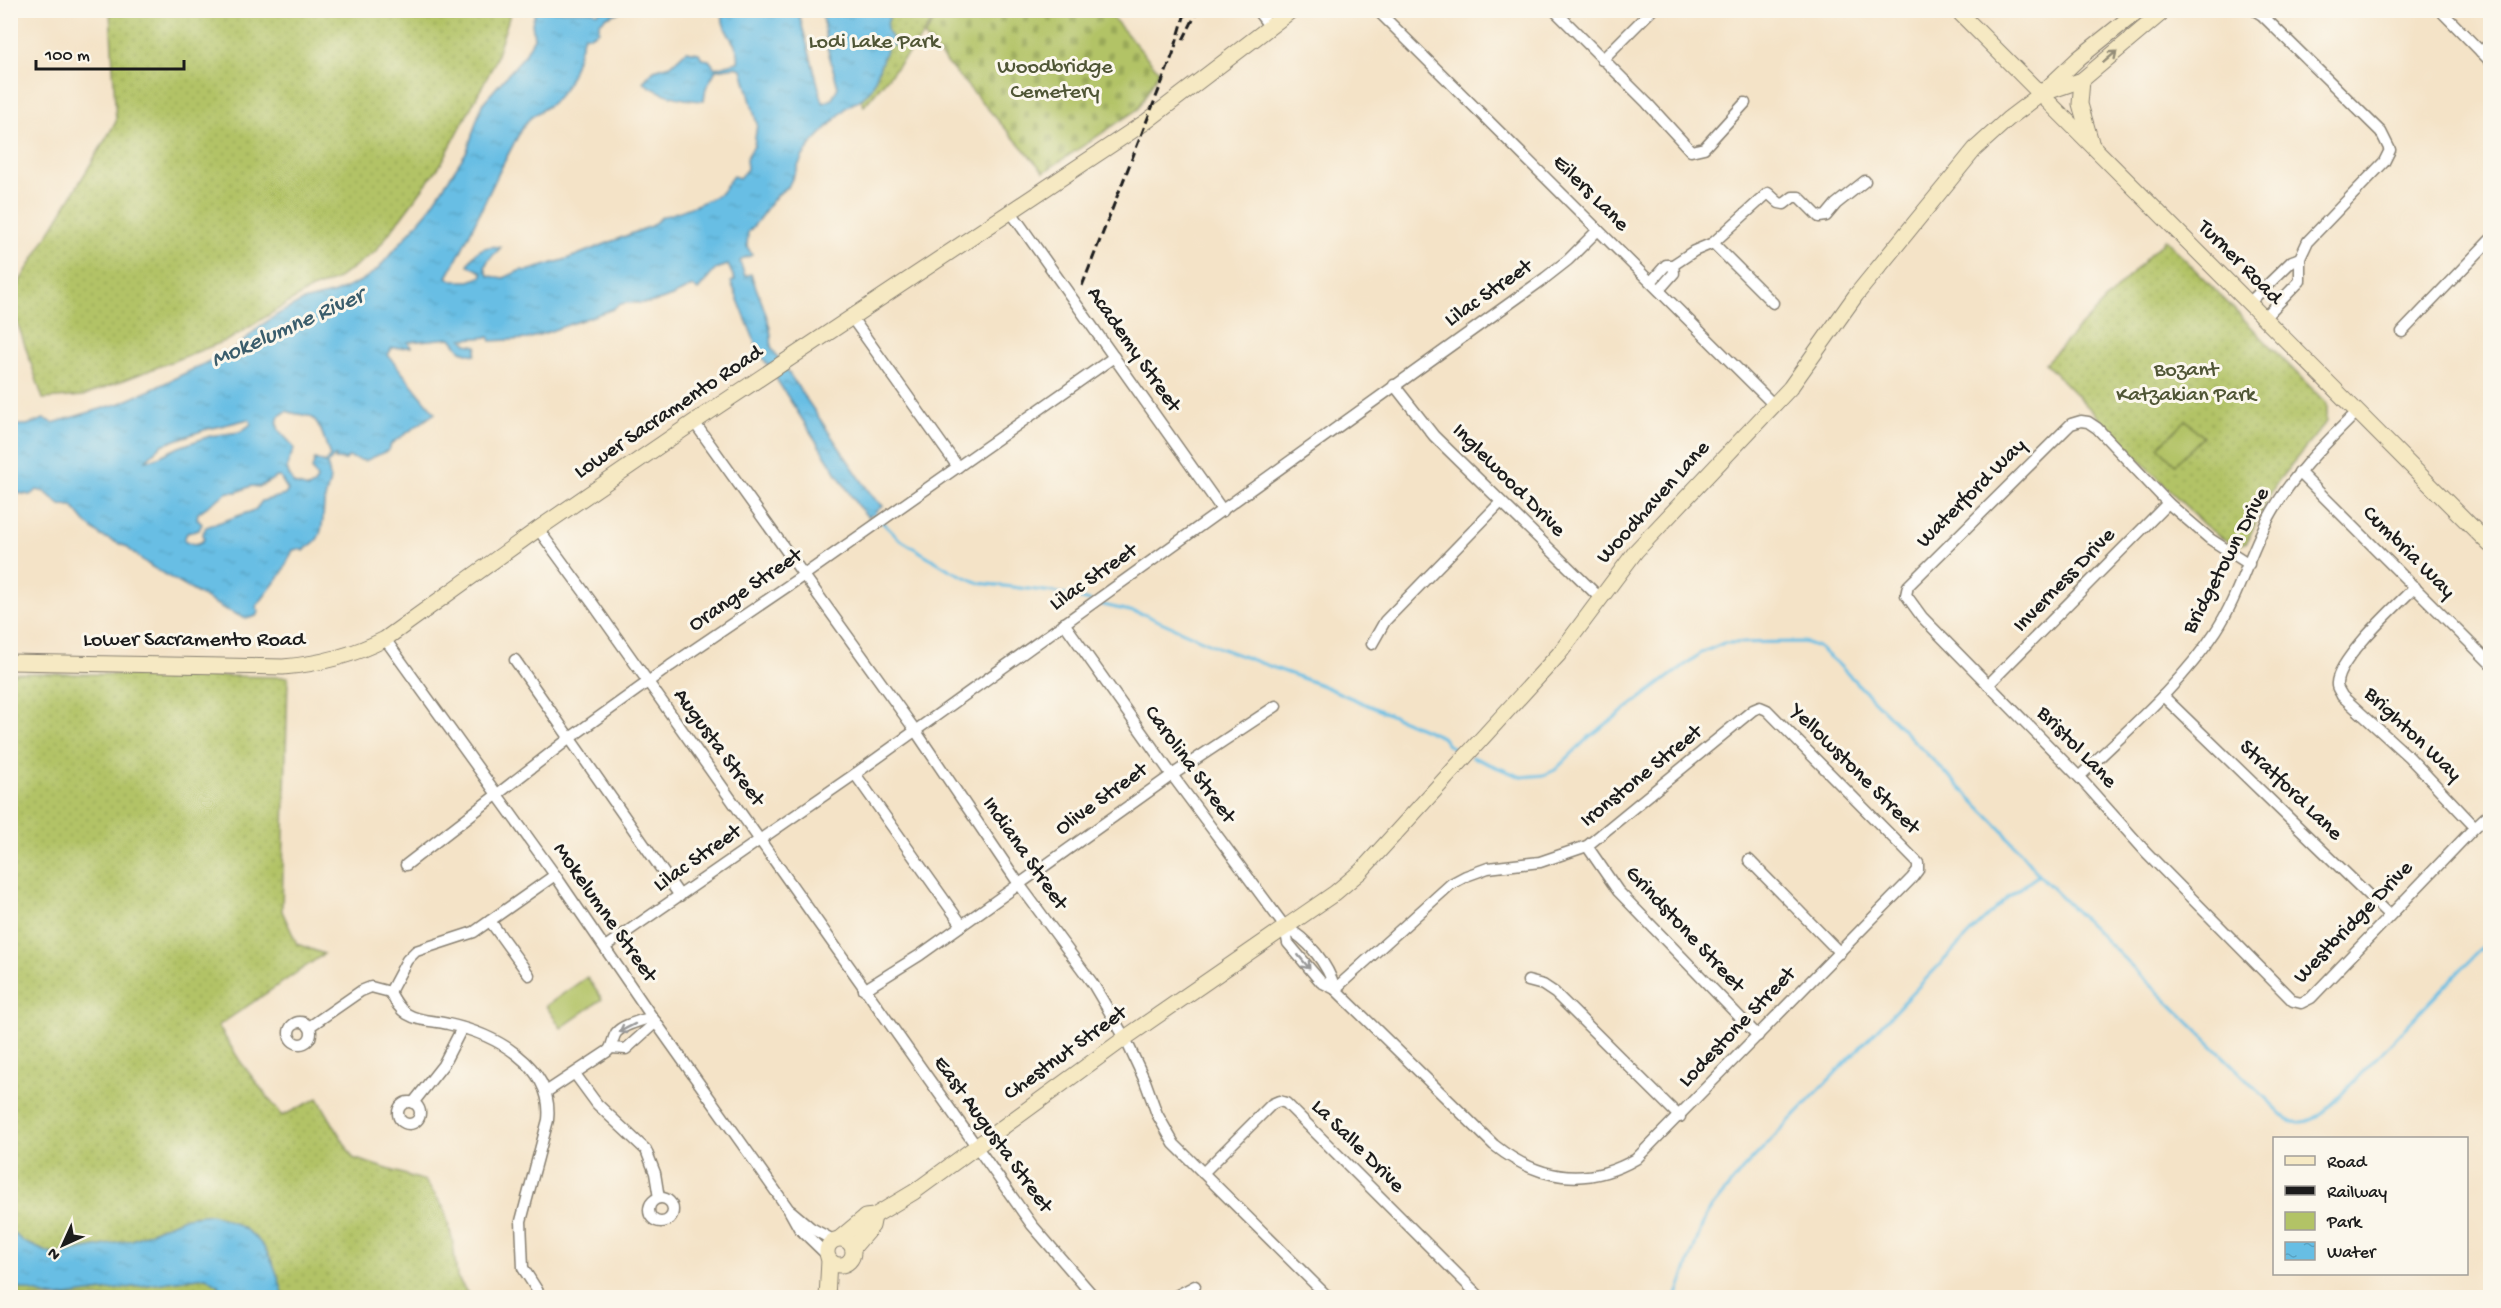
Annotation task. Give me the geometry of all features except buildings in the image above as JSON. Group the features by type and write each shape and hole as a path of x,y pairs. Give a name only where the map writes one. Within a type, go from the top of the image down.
{"main road":[{"name":"Lower Sacramento Road","path":"10,662 284,668 354,654 385,639 538,529 1147,121 1292,10"},
{"name":"Turner Road","path":"1957,10 2490,545"},
{"path":"2042,94 2079,58 2139,10"},
{"path":"2042,94 2082,80 2165,10"},
{"path":"2082,80 2080,104 2092,145"},
{"name":"Woodhaven Lane","path":"1285,927 1335,893 1361,871 1559,654 1636,551 1775,406 1864,286 1965,161 1996,128 2042,94"},
{"name":"Chestnut Street","path":"836,1239 865,1217 874,1216 914,1192 1125,1038 1285,927"},
{"name":"Chestnut Street","path":"853,1248 872,1226 874,1216"},
{"path":"836,1239 847,1240 853,1248 852,1258 846,1264 827,1297 827,1247 836,1239"},
{"path":"828,1258 837,1265 846,1264"}],"street":[{"path":"1257,10 1270,27"},
{"name":"Eilers Lane","path":"1377,10 1775,406"},
{"path":"1554,10 1647,103 1687,149 1695,151 1704,148 1745,103"},
{"path":"1602,60 1652,10"},
{"path":"2254,10 2262,15 2381,132 2390,150 2384,162 2308,241 2300,258 2300,281 2263,319"},
{"path":"2440,10 2490,61"},
{"path":"2481,52 2490,42"},
{"path":"1655,286 1674,273 1673,265 1694,251 1713,243 1768,193 1779,203 1784,204 1793,197 1799,197 1819,217 1826,216 1836,204 1865,181"},
{"name":"Academy Street","path":"1011,212 1223,511"},
{"name":"Lilac Street","path":"605,947 855,774 1223,511 1394,385 1545,278 1568,260 1598,230"},
{"path":"2402,332 2490,240"},
{"path":"1713,243 1773,303"},
{"path":"2248,304 2292,261 2300,258"},
{"path":"2279,274 2293,288"},
{"path":"852,318 957,467"},
{"name":"Orange Street","path":"406,865 570,738 1114,357"},
{"name":"Inglewood Drive","path":"1394,385 1434,435 1600,598"},
{"name":"Bridgetown Drive","path":"2079,777 2163,696 2218,628 2271,514 2299,472 2357,411"},
{"name":"Waterford Way","path":"1906,596 1908,586 2071,424 2081,421 2097,428 2168,503"},
{"name":"Indiana Street","path":"694,423 915,730 1019,884 1093,984 1125,1038 1157,1114 1174,1144 1329,1298"},
{"name":"Cumbria Way","path":"2299,472 2490,663"},
{"path":"1372,644 1385,621 1501,502"},
{"path":"2168,503 2210,539 2249,564"},
{"name":"Inverness Drive","path":"1988,685 2168,503"},
{"name":"Augusta Street","path":"538,529 864,990"},
{"name":"Brighton Way","path":"2415,587 2354,650 2338,678 2337,687 2342,696 2409,757 2475,827"},
{"name":"Bristol Lane","path":"1906,596 1922,617 2079,777 2146,852 2218,926"},
{"name":"Carolina Street","path":"1064,623 1172,775 1285,927 1299,934 1330,972 1335,989 1494,1145 1510,1158 1529,1168 1563,1176"},
{"name":"Mokelumne Street","path":"385,639 555,875 789,1210 799,1228 828,1258"},
{"path":"515,660 680,896"},
{"name":"Stratford Lane","path":"2163,696 2389,915"},
{"name":"Olive Street","path":"864,990 962,925 1172,775 1276,706"},
{"name":"Ironstone Street","path":"1335,989 1433,899 1458,880 1488,868 1540,862 1587,846 1757,708"},
{"name":"Yellowstone Street","path":"1757,708 1767,710 1912,855 1918,867"},
{"path":"855,774 962,925"},
{"name":"Westbridge Drive","path":"2218,926 2277,987 2293,1001 2301,1003 2311,998 2490,813"},
{"name":"Grindstone Street","path":"1587,846 1618,891 1758,1036"},
{"path":"1749,860 1840,953"},
{"name":"Lodestone Street","path":"1563,1176 1604,1173 1624,1167 1636,1159 1840,953 1912,878 1918,867"},
{"path":"390,992 407,960 416,951 430,945 458,939 490,921 555,875"},
{"path":"490,921 529,975"},
{"path":"1528,981 1543,985 1555,993 1680,1117"},
{"path":"309,1027 361,991 372,987 390,992 401,1010 412,1016 462,1028 484,1036 522,1059 537,1074 546,1092 549,1105 547,1127 521,1221 523,1268 542,1298"},
{"name":"East Augusta Street","path":"864,990 1032,1226 1095,1298"},
{"path":"546,1092 611,1048 616,1034 627,1026 654,1019"},
{"path":"611,1048 626,1048 637,1041 654,1019"},
{"path":"413,1103 443,1065 462,1028"},
{"path":"575,1074 597,1104 646,1150 656,1173 659,1198"},
{"name":"La Salle Drive","path":"1203,1173 1272,1104 1279,1101 1286,1103 1481,1298"},
{"name":"Mokelumne Street","path":"789,1210 811,1228 836,1239"},
{"path":"1172,1298 1195,1286"}],"green space":[{"path":"110,10 511,11 494,64 441,164 375,252 334,281 309,290 230,339 83,396 43,399 11,304 11,296 116,122"},
{"name":"Lodi Lake Park","path":"825,11 938,11 921,38 864,106"},
{"name":"Woodbridge Cemetery","path":"940,11 1107,11 1159,71 1138,109 1044,172 924,37"},
{"name":"Bozant Katzakian Park","path":"2165,239 2327,404 2327,421 2278,481 2263,506 2247,542 2237,546 2203,524 2045,363"},
{"path":"2186,420 2203,437 2175,464 2158,447"},
{"path":"11,673 288,677 282,911 297,944 324,954 218,1026 240,1061 282,1116 318,1098 353,1158 425,1181 444,1208 453,1243 457,1277 470,1297 11,1298"},
{"path":"587,977 602,999 561,1028 546,1006"}],"water":[{"name":"Mokelumne River","path":"536,11 593,11 597,14 600,11 622,11 605,18 599,24 599,31 590,36 584,35 565,87 554,101 525,124 447,277 453,281 470,281 482,276 482,272 468,265 477,252 485,248 501,247 488,260 485,268 489,276 504,278 521,270 527,271 567,259 651,226 663,216 717,195 723,191 733,176 739,178 747,169 746,159 754,146 757,124 742,69 735,67 716,70 706,88 704,101 672,96 643,82 654,70 671,65 686,51 699,53 702,59 709,60 715,68 738,62 738,52 723,23 722,11 783,11 783,14 789,16 793,11 798,11 823,103 832,99 838,87 827,47 822,11 892,11 887,30 894,40 900,43 896,46 888,45 872,88 863,98 847,107 813,142 803,156 788,187 777,196 748,232 747,246 752,255 740,262 745,276 751,274 765,310 771,347 872,496 883,506 868,517 857,505 759,352 731,282 735,280 728,265 716,269 698,290 692,286 658,301 622,304 528,339 491,341 489,337 462,339 467,344 477,346 475,355 461,351 451,338 408,342 411,347 392,348 388,355 435,413 391,444 389,450 365,461 348,457 346,460 335,459 336,456 334,456 327,464 330,479 319,536 304,551 293,550 282,573 256,607 259,612 256,616 246,619 150,566 125,546 101,536 72,506 60,505 45,492 37,490 30,495 18,493 11,507 11,425 27,425 44,419 53,423 121,403 236,348 260,326 303,301 335,293 361,281 377,270 428,211 467,151 482,104 524,56 534,38 532,23","holes":["287,411 311,417 318,424 323,435 330,456 325,463 315,459 312,469 317,479 314,485 308,488 294,484 288,473 287,466 294,449 279,430 277,422 279,416","249,419 251,424 240,432 210,436 154,459 146,460 162,445 204,430","280,477 288,490 285,495 262,501 255,510 206,527 203,533 204,539 200,543 184,540 187,533 199,530 202,524 197,519 198,513 228,492 237,492 251,486 259,487"]},
{"path":"211,1214 241,1227 261,1244 274,1266 284,1297 224,1297 218,1285 206,1277 60,1297 11,1286 11,1231 24,1242 54,1255 132,1240 186,1217"}],"waterway":[{"path":"872,512 899,539 950,570 979,583 1053,592 1090,601"},
{"path":"1099,604 1143,614 1220,648 1321,685 1442,737 1448,745 1463,752"},
{"path":"1472,757 1521,777 1544,775 1555,770 1589,737 1701,653 1724,643 1804,642 1818,647 1838,664 2003,831 2039,875 2289,1121 2302,1122 2314,1119 2334,1102 2490,939"},
{"path":"1676,1298 1706,1215 1743,1169 1973,930 2008,897 2039,875"}],"railway":[{"path":"1082,286 1173,54 1186,10"},
{"path":"1183,40 1198,10"}]}
